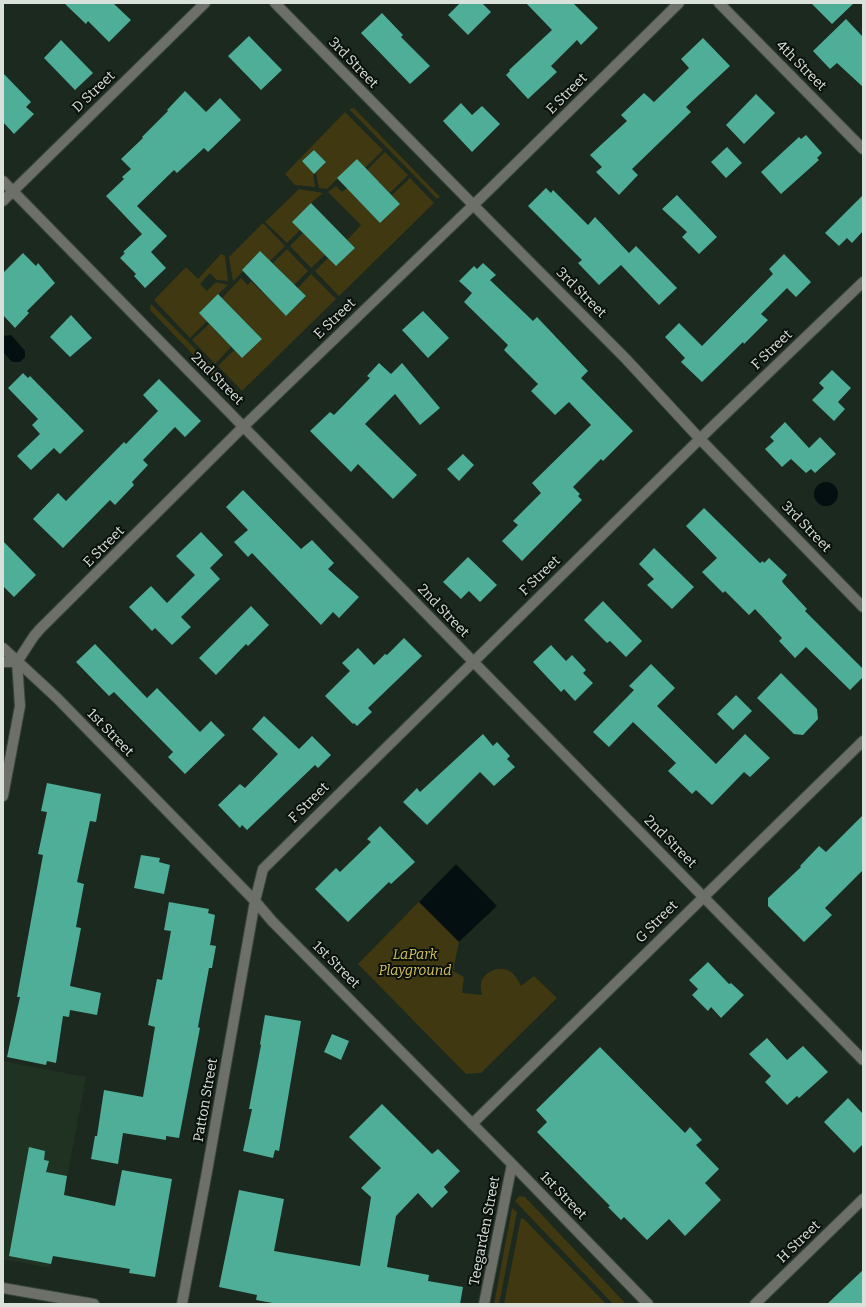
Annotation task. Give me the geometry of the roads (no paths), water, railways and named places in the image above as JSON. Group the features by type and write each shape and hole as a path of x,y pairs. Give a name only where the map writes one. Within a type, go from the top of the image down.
{"street":[{"name":"D Street","path":"3,201 205,3"},
{"name":"3rd Street","path":"275,3 626,359 700,439 863,607"},
{"name":"E Street","path":"17,662 34,636 244,426 473,205 679,3"},
{"name":"4th Street","path":"719,3 863,149"},
{"name":"2nd Street","path":"3,181 863,1060"},
{"name":"F Street","path":"255,901 263,869 700,439 863,282"},
{"name":"1st Street","path":"3,648 57,698 255,901 272,921 648,1304"},
{"path":"3,662 17,662 20,706 3,796"},
{"name":"G Street","path":"472,1124 863,741"},
{"name":"Patton Street","path":"182,1304 255,901"},
{"name":"Teegarden Street","path":"484,1304 512,1164"},
{"name":"H Street","path":"755,1304 863,1199"},
{"path":"3,1288 94,1304"}],"park label":[{"name":"LaPark Playground","path":"415,964"}]}
